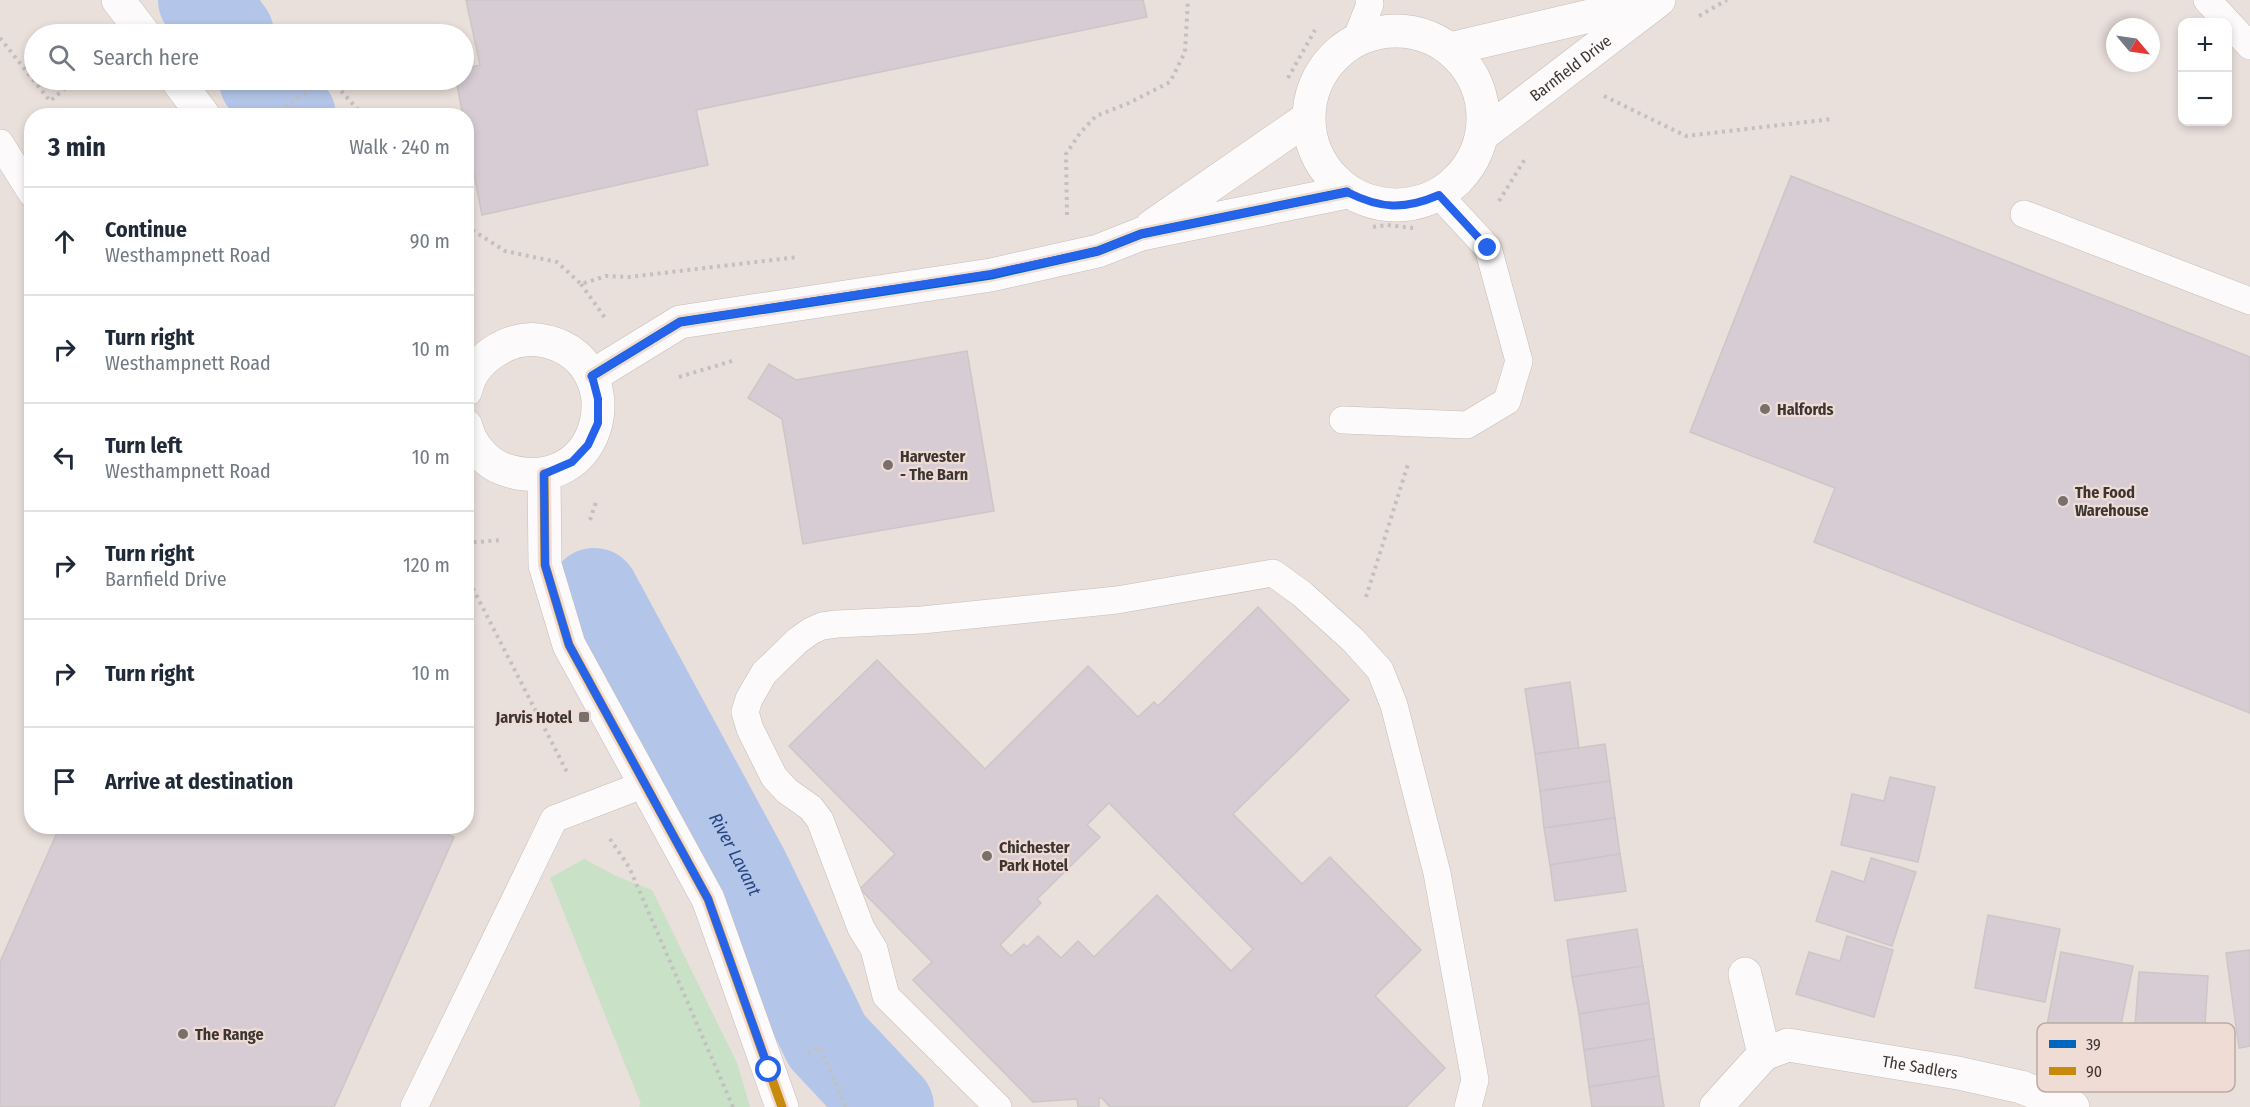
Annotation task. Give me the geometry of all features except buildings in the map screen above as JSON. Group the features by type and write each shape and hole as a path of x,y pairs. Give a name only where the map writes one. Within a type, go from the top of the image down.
{"street":[{"path":"118,0 136,24"},
{"name":"Barnfield Drive","path":"1450,49 1658,0"},
{"name":"Barnfield Drive","path":"1482,135 1658,0"},
{"path":"1404,31 1428,36 1450,49 1467,66 1478,87 1483,110 1482,135 1474,159 1459,179 1439,195 1422,202 1402,206 1383,206 1347,192 1326,172 1313,146 1308,118 1312,94 1321,72 1336,54 1356,40 1380,32 1404,31"},
{"path":"184,90 198,108"},
{"path":"1141,234 1308,118"},
{"path":"592,376 680,322 991,274 1098,251 1141,234 1347,192"},
{"path":"474,371 492,352 514,342 538,340 560,346 579,359 592,376 598,399 598,423 588,445 572,462 544,474 521,475 498,467 480,453 474,441"},
{"path":"544,474 545,565 569,645 708,899 782,1107"},
{"path":"1716,1107 1764,1054 1745,974"},
{"name":"The Sadlers","path":"1764,1054 1788,1045 1958,1073 2021,1087 2073,1107"}],"lane":[{"path":"2207,0 2250,46"},
{"path":"1356,40 1369,2"},
{"path":"0,143 24,181"},
{"path":"1343,420 1467,425 1507,401 1519,361 1488,248 1439,195"},
{"path":"2024,214 2250,302"},
{"path":"998,1107 886,996 874,949 861,928 820,820 811,808 787,791 774,777 750,729 745,712 749,699 764,673 797,641 822,626 922,620 1117,600 1274,573 1302,594 1353,640 1380,670 1394,705 1437,873 1475,1080 1468,1107"},
{"path":"414,1107 554,819 645,784"}],"path":[{"path":"1067,216 1066,154 1080,132 1096,116 1130,103 1170,82 1185,52 1188,0"},
{"path":"1282,86 1295,68 1321,19 1369,2"},
{"path":"0,38 24,68"},
{"path":"41,90 50,101 63,90"},
{"path":"284,108 309,90"},
{"path":"340,90 357,108"},
{"path":"1602,95 1686,136 1832,119"},
{"path":"1057,218 1078,212"},
{"path":"474,233 504,251 557,262 581,284 606,276 629,277 803,257"},
{"path":"1353,640 1420,423"},
{"path":"474,591 566,770 629,867 733,1107"}],"green space":[{"path":"584,859 616,876 652,890 737,1063 750,1107 639,1107 641,1104 550,878"}],"waterway":[{"name":"River Lavant","path":"203,0 221,24"},
{"name":"River Lavant","path":"272,90 285,108"},
{"name":"River Lavant","path":"594,593 744,870 827,1041 889,1107"}],"transit line":[{"name":"39","path":"592,376 680,322 991,275 1098,251 1141,234 1347,192"},
{"name":"90","path":"544,474 545,565 569,645 708,899 782,1107"}],"place":[{"name":"Halfords","path":"1765,409"},
{"name":"Harvester - The Barn","path":"888,465"},
{"name":"The Food Warehouse","path":"2063,501"},
{"name":"Jarvis Hotel","path":"584,717"},
{"name":"Chichester Park Hotel","path":"987,856"},
{"name":"The Range","path":"183,1034"}],"route":[{"path":"769,1070 708,899 569,645 545,565 544,474 572,462 588,445 598,423 598,399 592,376 680,322 991,274 1098,251 1141,234 1347,192 1383,206 1402,206 1422,202 1439,195 1488,248"}]}
